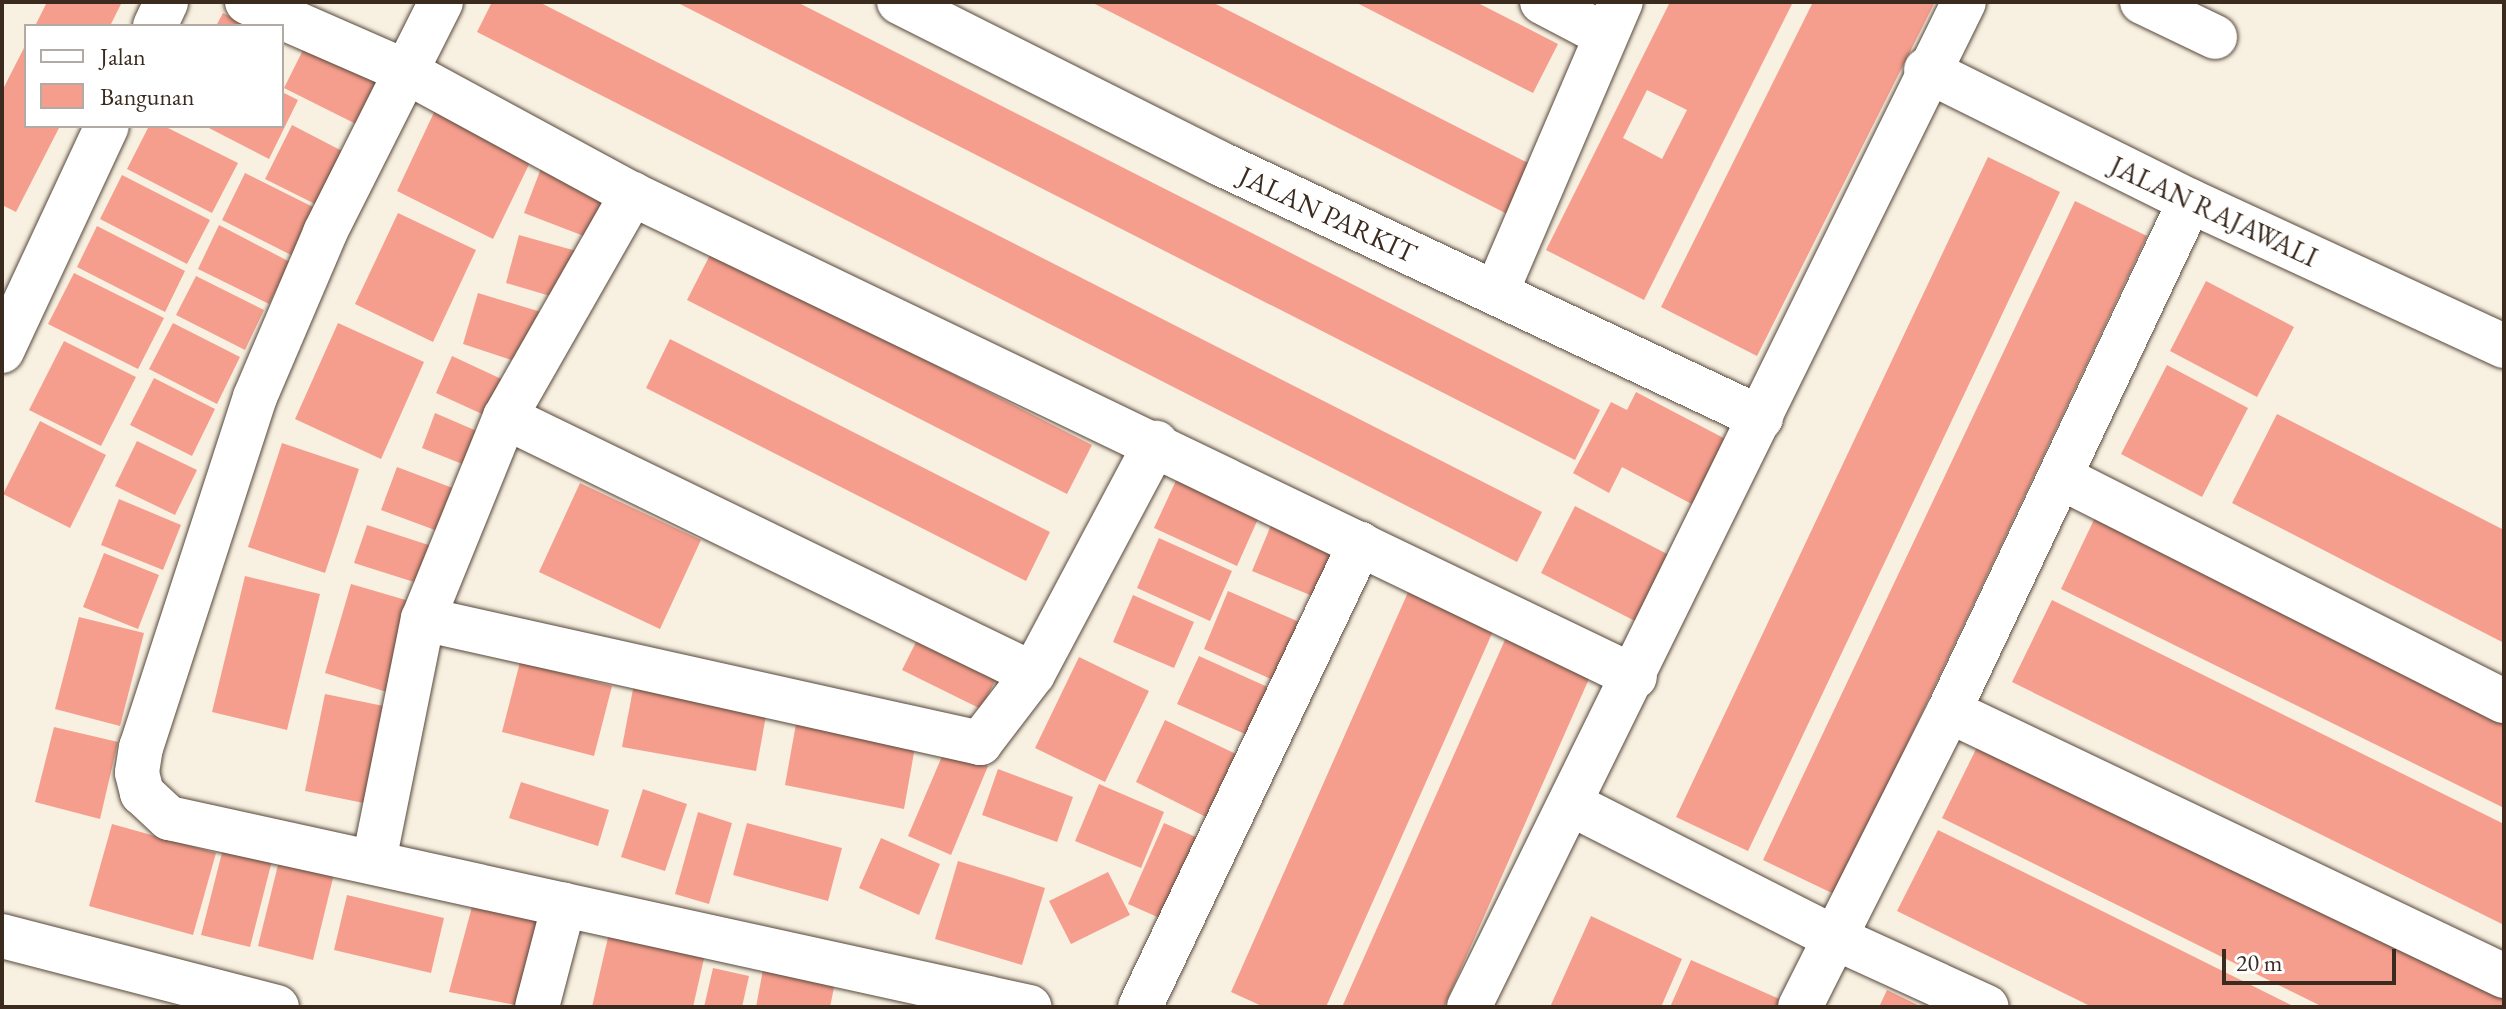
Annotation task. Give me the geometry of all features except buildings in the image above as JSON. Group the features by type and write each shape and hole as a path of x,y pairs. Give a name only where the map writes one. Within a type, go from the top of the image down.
{"street":[{"path":"156,24 166,2"},
{"path":"247,2 405,71 632,194 1156,443 1635,677"},
{"path":"441,2 325,233 255,397 137,773 142,793 169,818 1029,1007"},
{"name":"JALAN PARKIT","path":"899,2 1219,163 1761,418"},
{"path":"1496,293 1613,19 1542,2"},
{"path":"1469,1007 1635,677 1926,70 1964,2"},
{"path":"2142,2 2215,37"},
{"name":"JALAN RAJAWALI","path":"1926,70 2190,201 2504,346"},
{"path":"2,351 106,128"},
{"path":"374,861 423,619 505,417 632,194"},
{"path":"1800,1007 1831,936 1949,711 2190,201"},
{"path":"505,417 1033,674"},
{"path":"423,619 976,744 985,739 1033,674 1156,443"},
{"path":"2060,477 2504,701"},
{"path":"1140,1007 1360,544"},
{"path":"1949,711 2504,976"},
{"path":"1571,804 1831,936 1987,1007"},
{"path":"537,1007 564,904"},
{"path":"2,936 277,1007"}]}
